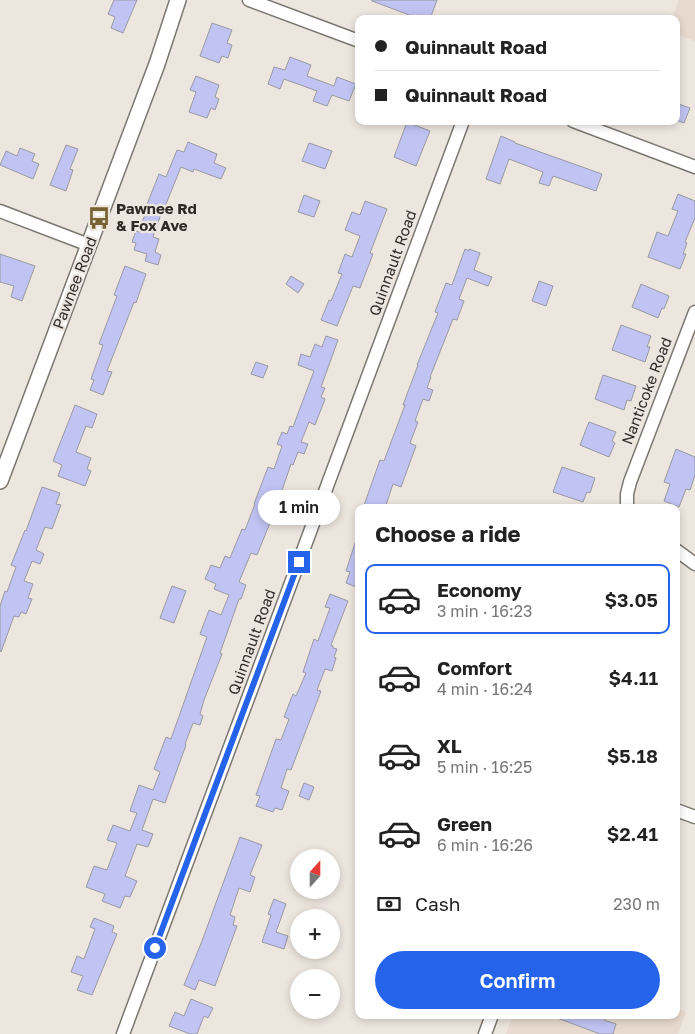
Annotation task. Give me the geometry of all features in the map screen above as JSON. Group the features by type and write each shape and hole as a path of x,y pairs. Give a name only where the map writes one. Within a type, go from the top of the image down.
{"street":[{"name":"Pawnee Road","path":"0,481 157,64 178,0"},
{"path":"249,0 355,40"},
{"name":"Quinnault Road","path":"123,1034 462,125"},
{"path":"583,125 695,167"},
{"path":"0,211 89,245"},
{"name":"Nanticoke Road","path":"627,504 630,482 695,312"},
{"path":"680,553 695,564"},
{"path":"680,811 695,816"},
{"path":"485,1034 491,1019"}],"shaded area":[{"path":"679,0 695,0 695,41 680,35 680,15 673,15"},
{"path":"680,1010 686,1012 678,1034 506,1034 512,1019 680,1019"}],"building":[{"path":"114,0 137,0 123,33 111,28 115,17 108,14"},
{"path":"437,0 431,15 409,15 372,1"},
{"path":"212,23 232,30 227,43 232,45 228,58 222,56 219,63 200,56"},
{"path":"290,57 311,65 307,76 334,86 337,77 355,84 355,86 349,101 332,95 327,106 313,101 317,91 284,79 280,89 268,84 274,67 285,70"},
{"path":"196,76 219,85 215,97 219,99 215,110 211,108 207,118 189,112 196,92 190,90"},
{"path":"680,104 690,108 684,123 680,122"},
{"path":"406,125 415,125 430,131 416,166 394,157"},
{"path":"501,136 515,143 602,174 596,191 553,176 549,186 539,183 543,172 509,159 500,184 486,179"},
{"path":"188,142 217,154 214,163 226,168 221,179 194,169 193,172 181,167 153,237 159,239 155,252 161,255 158,265 145,261 147,254 134,250 136,243 132,242 136,231 139,232 146,207 159,174 166,177 177,150 184,152"},
{"path":"309,143 332,151 325,169 302,161"},
{"path":"66,145 78,149 70,169 73,170 66,191 50,185"},
{"path":"20,148 35,154 32,161 39,164 33,179 0,165 6,151 17,156"},
{"path":"678,194 695,201 695,218 685,242 687,243 683,254 686,254 680,269 648,257 657,232 668,236 678,211 672,209"},
{"path":"304,195 320,201 314,217 298,212"},
{"path":"365,201 387,209 370,253 373,254 360,288 353,286 337,326 321,320 342,274 338,273 345,254 352,257 360,236 345,230 352,212 360,215"},
{"path":"465,249 480,253 474,270 492,277 488,286 467,278 459,299 464,301 457,320 453,319 430,377 427,388 433,390 429,401 423,399 415,421 418,422 410,443 416,446 401,487 393,484 386,504 364,504 380,460 384,461 405,405 403,405 438,313 435,312 446,283 452,285"},
{"path":"0,254 35,266 22,301 11,297 14,286 0,282"},
{"path":"125,266 146,274 136,303 134,302 107,371 112,372 103,395 90,390 94,380 91,379 103,345 99,344 117,296 114,295"},
{"path":"291,276 304,284 298,293 286,284"},
{"path":"539,281 553,286 546,306 532,301"},
{"path":"641,284 669,296 658,318 632,307"},
{"path":"621,325 651,336 645,362 612,350"},
{"path":"326,336 338,340 321,387 325,388 321,397 325,399 315,425 309,422 301,442 308,444 304,454 298,452 293,465 291,464 257,555 251,553 239,582 246,585 241,599 239,599 220,653 222,654 204,700 200,714 203,716 200,725 193,723 165,803 153,799 142,830 153,834 148,847 137,844 125,876 137,881 130,897 125,896 120,908 102,901 105,894 86,887 94,866 107,870 117,843 107,840 113,825 130,831 137,813 130,811 139,785 153,790 160,772 154,769 166,737 171,739 207,637 200,634 209,610 221,615 229,595 214,589 216,584 205,579 211,565 220,568 225,556 230,558 242,529 245,530 268,467 274,469 282,446 277,444 282,432 287,434 290,426 293,427 314,371 298,365 301,354 310,357 315,344 322,347"},
{"path":"256,362 268,366 263,378 251,374"},
{"path":"603,375 636,386 631,401 627,400 624,410 595,399"},
{"path":"75,405 97,414 92,428 86,426 76,452 91,458 87,469 91,471 85,486 58,476 62,465 53,461"},
{"path":"589,422 616,432 612,441 615,443 609,457 580,445"},
{"path":"676,449 695,457 695,475 690,490 686,489 680,504 664,501 670,484 664,482"},
{"path":"562,467 595,478 590,493 587,492 583,502 553,492"},
{"path":"42,487 60,493 56,504 61,505 52,529 45,527 36,550 44,554 40,564 32,561 24,581 33,584 28,598 32,599 26,614 21,612 19,617 14,616 1,652 0,606 16,567 11,565"},
{"path":"355,543 355,586 346,583 350,572 346,571"},
{"path":"172,586 186,591 174,623 160,618"},
{"path":"330,594 348,601 331,645 337,649 334,657 336,658 332,671 325,669 317,690 321,691 291,770 287,769 281,788 289,791 282,810 275,808 273,812 256,806 260,796 256,795 276,739 281,740 289,719 284,717 293,694 296,696 306,673 303,672 314,639 318,641 330,608 325,607"},
{"path":"304,783 314,787 309,800 299,796"},
{"path":"240,837 262,845 250,875 255,877 250,892 239,888 230,915 235,917 233,925 237,926 215,986 199,980 195,990 184,985"},
{"path":"274,899 286,904 276,932 288,936 284,949 262,942 271,915 268,914"},
{"path":"94,918 114,926 112,932 117,934 92,995 77,990 83,976 71,972 77,956 84,959 95,929 90,927"},
{"path":"191,999 213,1008 208,1018 204,1016 197,1034 190,1034 169,1026 175,1012 184,1016"},
{"path":"560,1019 604,1019 616,1024 613,1034 600,1034"}],"place":[{"name":"Pawnee Rd & Fox Ave","path":"99,218"}],"route":[{"path":"155,948 299,562"}]}
